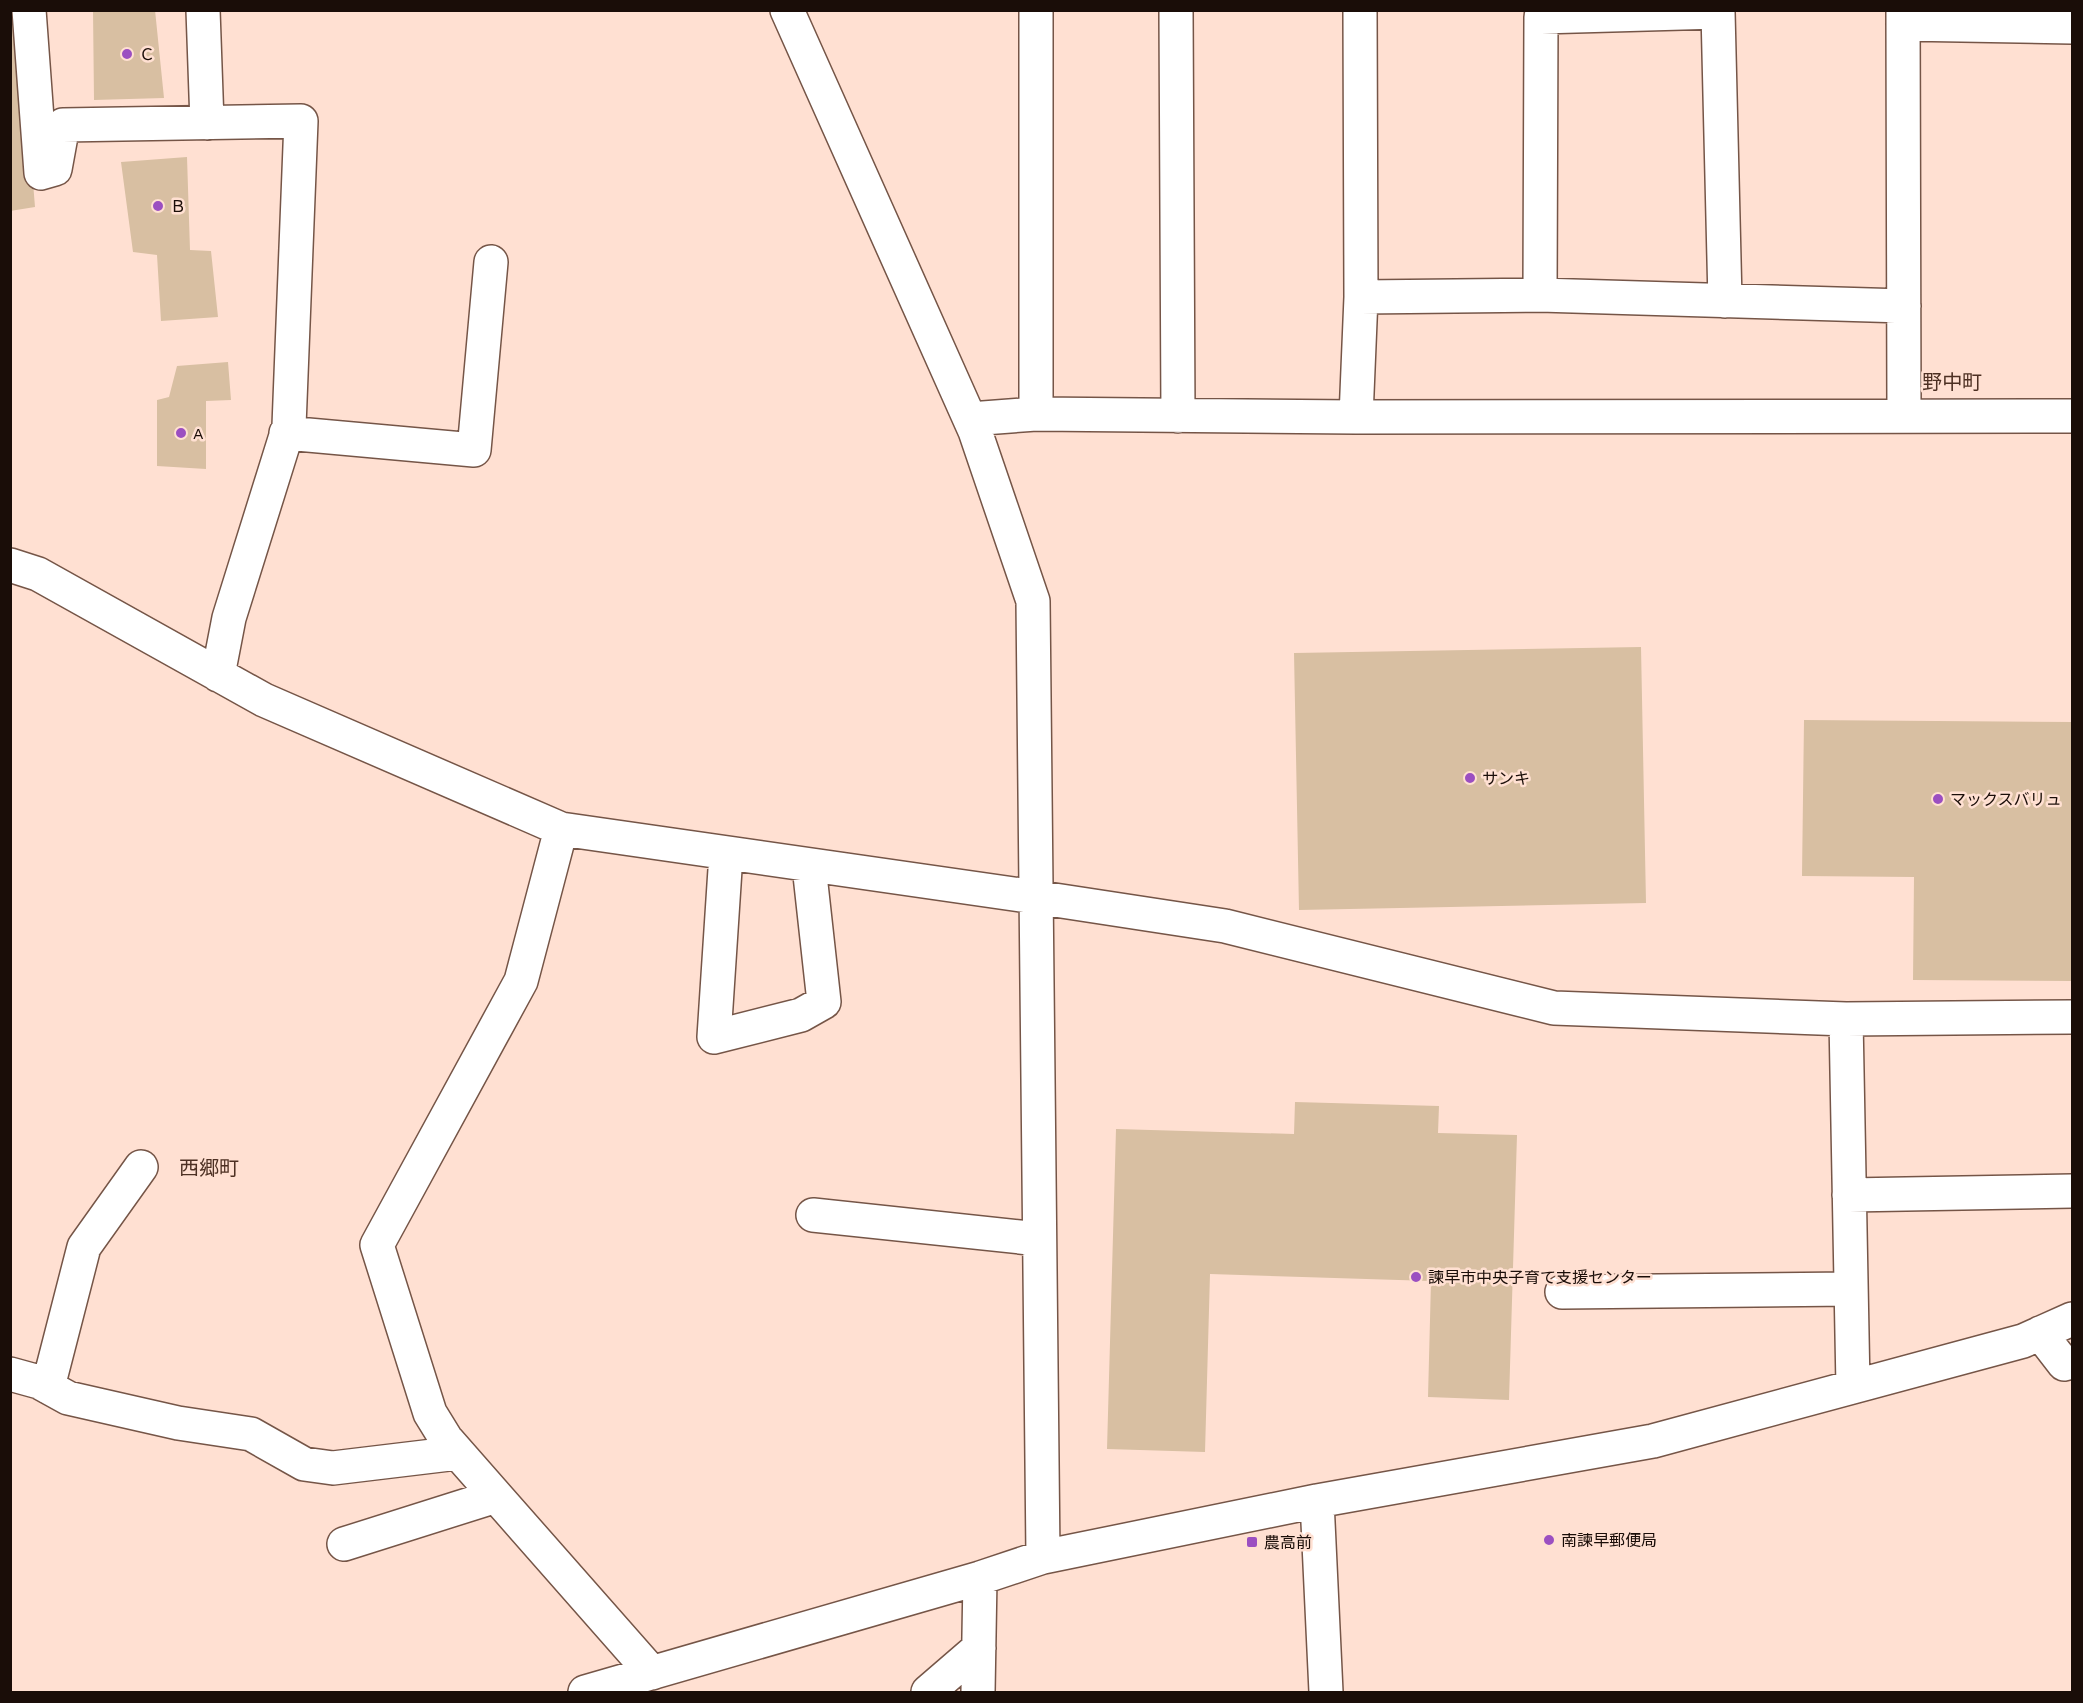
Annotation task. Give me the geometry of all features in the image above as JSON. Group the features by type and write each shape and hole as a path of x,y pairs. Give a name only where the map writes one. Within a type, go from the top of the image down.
{"street":[{"path":"29,10 41,173 56,169 63,125 301,121 289,426 229,618 218,675"},
{"path":"203,10 207,123"},
{"path":"787,10 970,419 1033,601 1043,1557"},
{"path":"1036,10 1036,414"},
{"path":"1176,10 1178,416"},
{"path":"1356,417 1361,297 1360,10"},
{"path":"1540,295 1541,17 1718,12 1725,301"},
{"path":"1904,415 1903,17 2073,27"},
{"path":"286,433 474,450 491,262"},
{"path":"1361,297 1540,295 1904,306"},
{"path":"970,419 1036,414 1356,417 2073,416"},
{"path":"10,565 38,574 264,700 561,829 1225,926 1554,1008 1846,1019 2073,1017"},
{"path":"561,829 521,981 377,1245 430,1413 446,1439 652,1673"},
{"path":"726,854 714,1037 801,1015 824,1002 809,866"},
{"path":"1846,1019 1854,1387"},
{"path":"48,1387 84,1247 141,1167"},
{"path":"1849,1195 2073,1191"},
{"path":"813,1215 1039,1239"},
{"path":"1562,1292 1851,1289"},
{"path":"585,1692 980,1578 1043,1557 1317,1501 1653,1442 2023,1341 2073,1319"},
{"path":"2040,1333 2064,1364 2073,1362"},
{"path":"10,1374 39,1382 68,1398 178,1423 251,1434 304,1464 333,1468 458,1453"},
{"path":"344,1544 496,1496"},
{"path":"1317,1501 1326,1692"},
{"path":"978,1692 980,1578"},
{"path":"928,1692 979,1648"}],"building":[{"path":"10,10 19,10 35,207 10,211"},
{"name":"Ｃ","path":"93,10 155,10 164,98 94,100"},
{"name":"Ｂ","path":"187,157 190,250 211,251 218,317 161,321 157,255 133,252 121,162"},
{"name":"A","path":"228,362 231,400 206,401 206,469 157,466 157,400 169,397 177,366"},
{"name":"サンキ","path":"1641,647 1646,903 1299,910 1294,653"},
{"name":"マックスバリュ","path":"1804,720 2072,722 2072,981 1913,980 1914,877 1802,876"},
{"name":"諫早市中央子育て支援センター","path":"1295,1102 1439,1106 1438,1133 1517,1135 1509,1400 1428,1397 1431,1281 1210,1274 1205,1452 1107,1449 1116,1129 1294,1134"}],"place":[{"name":"Ｃ","path":"127,54"},
{"name":"Ｂ","path":"158,206"},
{"name":"A","path":"181,433"},
{"name":"サンキ","path":"1470,778"},
{"name":"マックスバリュ","path":"1938,799"},
{"name":"諫早市中央子育て支援センター","path":"1416,1277"},
{"name":"南諫早郵便局","path":"1549,1540"},
{"name":"農高前","path":"1252,1542"}],"district":[{"name":"野中町","path":"1952,382"},
{"name":"西郷町","path":"209,1168"}]}
